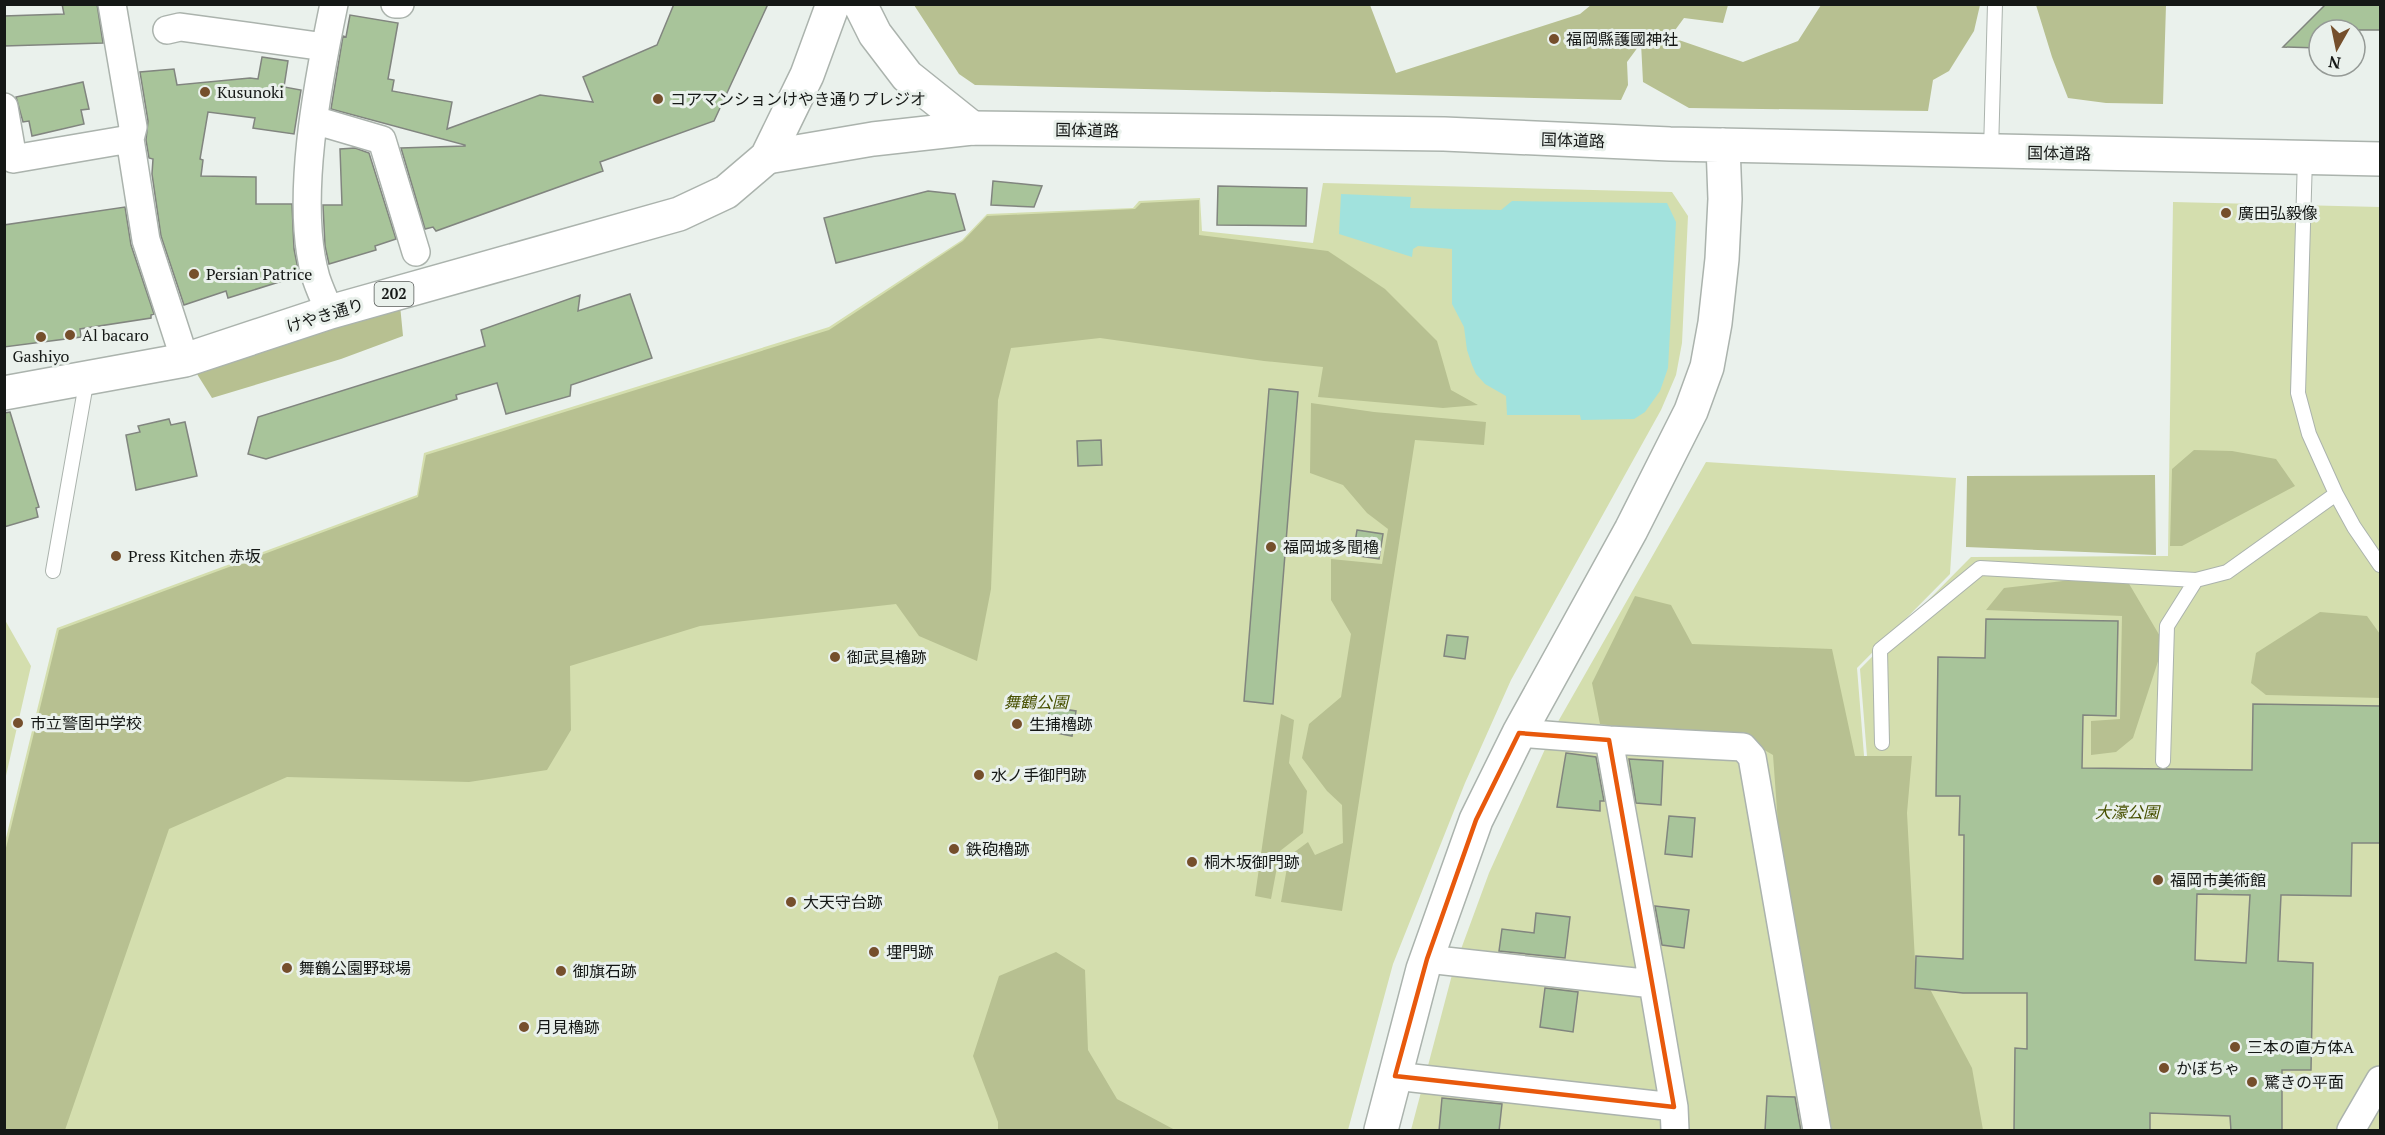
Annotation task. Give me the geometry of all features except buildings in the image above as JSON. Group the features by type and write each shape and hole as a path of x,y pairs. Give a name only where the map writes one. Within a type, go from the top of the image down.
{"main road":[{"name":"202","path":"767,156 807,75 833,4"},
{"path":"860,4 875,34 907,76 972,128"},
{"name":"国体道路","path":"767,156 873,139 972,128 1444,134 1723,145 2380,159"},
{"path":"1381,1131 1427,959 1476,820 1519,733 1636,520 1691,411 1707,368 1722,259 1725,199 1723,145"},
{"name":"けやき通り","path":"4,393 185,360 330,312 679,214 726,192 755,169 767,156"}],"street":[{"path":"112,4 133,128 130,139 146,240 185,360"},
{"path":"330,312 316,278 311,251 308,205 314,120 334,4"},
{"path":"395,4 400,4"},
{"path":"167,30 180,27 325,47"},
{"path":"4,107 13,159 130,139"},
{"path":"314,120 382,140 416,252"},
{"path":"1519,733 1743,747 1752,758 1817,1131"},
{"path":"1395,1076 1674,1119 1653,984 1609,740"},
{"path":"1427,959 1653,984"},
{"path":"2351,1131 2380,1080"}],"lane":[{"path":"1991,151 1995,4"},
{"path":"2306,158 2298,393 2309,434 2336,494 2354,527 2380,565"},
{"path":"53,571 87,378"},
{"path":"1882,743 1880,650 1980,568 2196,580 2227,572 2336,494"},
{"path":"2163,761 2167,626 2196,580"}],"highlighted area":[{"path":"1519,733 1609,740 1674,1107 1395,1076 1427,959 1476,820"}],"green space":[{"name":"福岡縣護國神社","path":"914,5 1370,5 1396,73 1580,14 1591,5 1728,5 1723,23 1684,18 1670,37 1743,62 1798,41 1821,5 1980,5 1974,31 1949,71 1933,80 1928,111 1689,108 1643,82 1641,43 1627,62 1628,85 1621,100 975,85 959,74"},
{"path":"2036,5 2166,5 2163,104 2106,103 2068,98"},
{"name":"舞鶴公園","path":"1323,183 1672,192 1688,216 1682,343 1676,375 1661,410 1511,680 1465,783 1393,964 1348,1130 5,1130 5,842 57,628 417,495 424,453 829,327 962,240 987,214 1133,208 1139,201 1200,198 1202,231 1313,243"},
{"path":"1199,200 1199,235 1328,251 1385,289 1437,341 1451,390 1478,405 1443,408 1318,397 1323,367 1100,338 1011,348 998,400 991,589 977,661 919,636 896,604 700,626 570,666 571,730 547,770 469,782 287,777 169,829 65,1130 5,1130 5,852 59,630 418,497 426,455 829,330 963,241 987,216 1135,209 1141,203"},
{"name":"大濠公園","path":"2173,202 2380,207 2380,1130 1897,1130 1860,669 1971,557 2168,556"},
{"path":"400,305 403,336 341,359 212,398 192,366"},
{"path":"1311,403 1374,412 1486,422 1484,445 1415,440 1342,911 1281,902 1289,856 1308,842 1315,855 1343,843 1342,805 1327,791 1302,758 1309,724 1341,697 1351,634 1331,600 1331,559 1382,564 1388,529 1367,513 1343,485 1310,473"},
{"path":"2194,450 2232,451 2276,459 2295,486 2182,546 2170,546 2172,469"},
{"path":"1706,462 1956,478 1950,574 1857,668 1894,1130 1411,1130 1453,971 1489,873 1555,727"},
{"path":"2155,475 2156,555 1966,547 1967,476"},
{"path":"2071,580 2128,582 2164,643 2133,738 2116,752 2091,755 2091,721 2120,719 2122,616 1986,610 2004,588"},
{"path":"1635,596 1671,605 1692,644 1832,649 1855,756 1912,756 1907,813 1915,961 1972,1068 1983,1130 1823,1130 1783,892 1773,755 1737,734 1671,734 1600,724 1592,683"},
{"path":"2320,612 2367,616 2380,634 2380,698 2266,695 2251,683 2256,653"},
{"path":"5,620 31,666 5,780"},
{"path":"1281,714 1294,720 1289,763 1307,791 1303,833 1280,851 1271,899 1255,896"},
{"path":"1056,952 1085,970 1088,1050 1117,1099 1175,1130 998,1130 998,1122 973,1056 999,976"}],"water":[{"path":"1341,194 1411,197 1410,208 1501,210 1512,201 1667,203 1676,222 1668,368 1660,391 1645,412 1634,419 1581,420 1580,415 1507,415 1506,396 1485,384 1476,374 1467,350 1464,327 1452,304 1452,249 1418,246 1413,249 1412,257 1339,234"}],"place":[{"name":"福岡縣護國神社","path":"1554,39"},
{"name":"Kusunoki","path":"205,92"},
{"name":"コアマンションけやき通りプレジオ","path":"658,99"},
{"name":"廣田弘毅像","path":"2226,213"},
{"name":"Persian Patrice","path":"194,274"},
{"name":"Al bacaro","path":"70,335"},
{"name":"Gashiyo","path":"41,337"},
{"name":"福岡城多聞櫓","path":"1271,547"},
{"name":"Press Kitchen 赤坂","path":"116,556"},
{"name":"御武具櫓跡","path":"835,657"},
{"name":"市立警固中学校","path":"18,723"},
{"name":"生捕櫓跡","path":"1017,724"},
{"name":"水ノ手御門跡","path":"979,775"},
{"name":"鉄砲櫓跡","path":"954,849"},
{"name":"桐木坂御門跡","path":"1192,862"},
{"name":"福岡市美術館","path":"2158,880"},
{"name":"大天守台跡","path":"791,902"},
{"name":"埋門跡","path":"874,952"},
{"name":"舞鶴公園野球場","path":"287,968"},
{"name":"御旗石跡","path":"561,971"},
{"name":"月見櫓跡","path":"524,1027"},
{"name":"三本の直方体A","path":"2235,1047"},
{"name":"かぼちゃ","path":"2164,1068"},
{"name":"驚きの平面","path":"2252,1082"}]}
